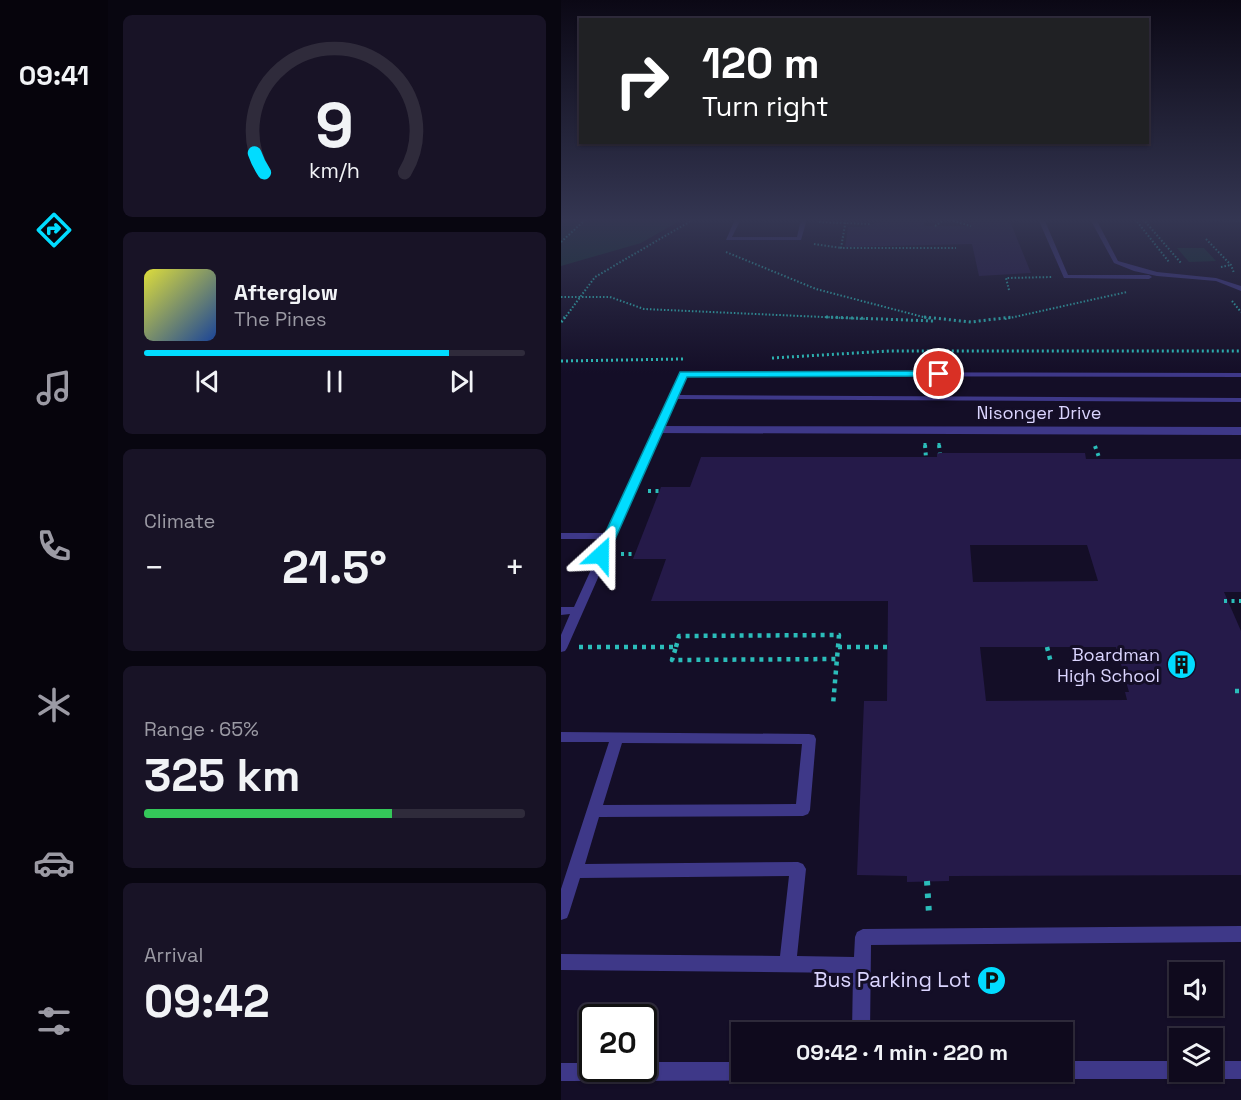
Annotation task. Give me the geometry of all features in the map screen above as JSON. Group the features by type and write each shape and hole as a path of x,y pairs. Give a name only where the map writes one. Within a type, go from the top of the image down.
{"street":[{"name":"Nisonger Drive","path":"657,430 1241,431"}],"lane":[{"path":"1063,270 1066,277 1174,276 1200,278 1232,283 1241,289"},
{"path":"1144,270 1163,276"},
{"path":"561,648 684,374 1241,375"},
{"path":"673,397 1241,400"},
{"path":"561,536 610,536"},
{"path":"561,610 577,610"},
{"path":"561,737 810,739 803,810 594,811"},
{"path":"561,913 617,738"},
{"path":"575,871 798,869 788,964"},
{"path":"861,1022 863,937 1241,934"},
{"path":"561,962 863,965"},
{"path":"1073,1070 1169,1070"},
{"path":"1223,1070 1241,1070"},
{"path":"561,1072 731,1071"}],"path":[{"path":"561,322 595,277 606,270"},
{"path":"771,270 816,289 865,304 933,319 971,322"},
{"path":"561,297 609,297 644,309 971,322 999,320 1147,288 1161,281 1165,270"},
{"path":"1190,270 1200,278"},
{"path":"1009,290 1006,278 1053,277"},
{"path":"768,358 889,351 1241,351"},
{"path":"561,361 687,359"},
{"path":"925,448 926,458"},
{"path":"618,554 635,554"},
{"path":"1224,601 1241,601"},
{"path":"834,705 839,635 679,636 672,660 837,659"},
{"path":"579,647 676,647"},
{"path":"837,647 888,647"},
{"path":"1047,647 1051,663"},
{"path":"927,881 929,914"}],"building":[{"path":"978,270 1030,270 1031,273 979,276"},
{"name":"Boardman High School","path":"937,453 1085,453 1086,459 1241,459 1241,592 1224,592 1241,631 1241,875 949,876 949,881 907,882 907,876 857,875 864,701 887,701 888,601 651,601 666,559 633,559 661,487 690,487 701,457 937,457","holes":["970,545 1087,545 1098,581 973,582","980,647 1116,647 1129,692 1125,692 1127,700 986,701"]}],"place":[{"name":"Boardman High School","path":"1181,665"},
{"name":"Bus Parking Lot","path":"992,980"}],"route":[{"path":"601,555 684,374 939,374"}]}
